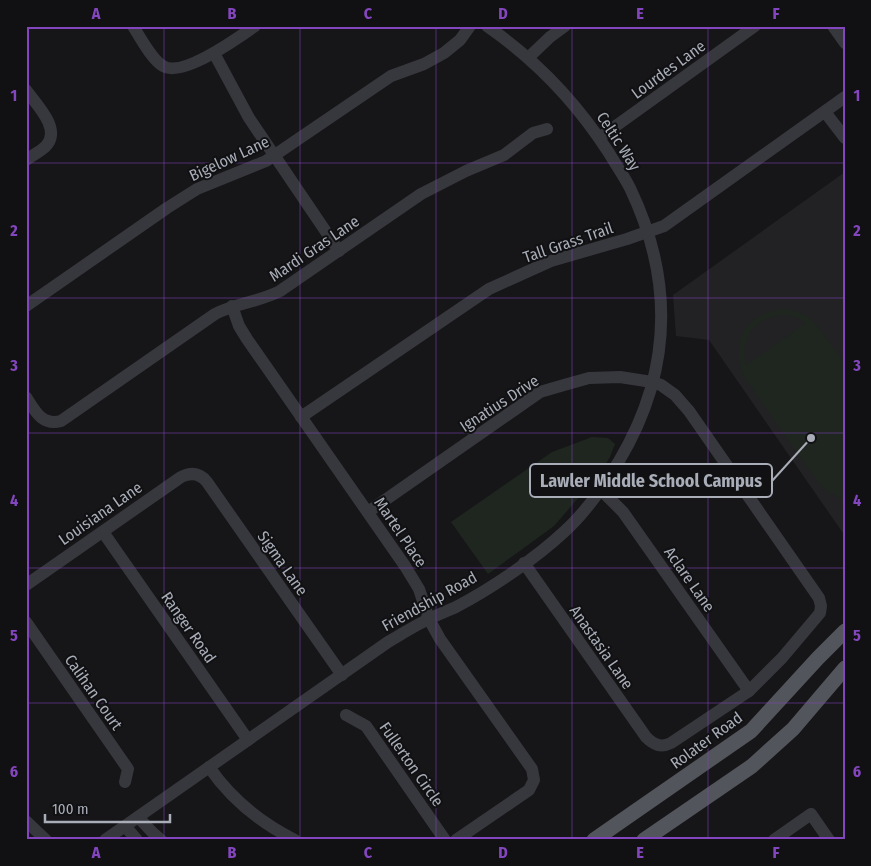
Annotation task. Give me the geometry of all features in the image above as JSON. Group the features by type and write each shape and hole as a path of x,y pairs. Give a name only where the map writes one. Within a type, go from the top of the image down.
{"main road":[{"name":"Rolater Road","path":"599,838 751,732 845,631"},
{"path":"644,840 752,766 793,729 845,668"}],"street":[{"path":"133,26 159,63 166,68 179,68 214,52 255,26"},
{"name":"Bigelow Lane","path":"26,306 159,213 197,189 275,156 391,76 424,64 444,53 460,40 470,26"},
{"name":"Celtic Way","path":"487,26 528,58 568,97 599,138 629,186 648,232 656,260 660,281 661,310"},
{"path":"528,58 565,26"},
{"name":"Lourdes Lane","path":"599,138 755,26"},
{"path":"833,26 845,43"},
{"path":"214,52 249,118 339,251"},
{"path":"26,90 50,124 51,130 50,138 43,148 26,160"},
{"name":"Tall Grass Trail","path":"301,417 489,289 550,261 664,226 845,97"},
{"path":"825,112 845,138"},
{"name":"Mardi Gras Lane","path":"26,397 40,417 48,422 64,419 209,318 232,306 265,298 280,291 421,194 466,171 504,155 533,133 547,128"},
{"name":"Martel Place","path":"232,306 243,333 405,566 419,590 429,619 440,639 531,766 534,773 534,780 526,793 456,840"},
{"name":"Friendship Road","path":"105,840 388,642 476,596 524,563 565,531 601,490 632,439 652,382 660,342 661,310"},
{"name":"Ignatius Drive","path":"368,512 540,392 589,378 620,377 661,385 689,411 819,598 820,613 782,658 749,691"},
{"name":"Louisiana Lane","path":"26,585 181,477 186,474 195,474"},
{"name":"Sigma Lane","path":"195,474 207,482 342,675"},
{"name":"Aclare Lane","path":"601,490 623,512 749,691"},
{"name":"Ranger Road","path":"102,532 248,740"},
{"name":"Anastasia Lane","path":"524,563 646,737 657,745 664,746 671,743 749,691"},
{"name":"Calihan Court","path":"26,622 128,769 125,782"},
{"name":"Fullerton Circle","path":"346,715 366,726 445,840"},
{"path":"209,767 233,796 251,813 276,830 296,840"},
{"path":"774,840 811,814 829,840"},
{"path":"138,817 162,840"},
{"path":"26,821 46,840"},
{"path":"125,826 137,840"}],"shaded area":[{"path":"845,172 845,536 709,340 676,336 673,295"},
{"path":"783,309 797,311 810,318 845,364 845,500 828,492 818,482 746,380 741,367 739,343 749,324 769,312","holes":["783,315 796,317 806,323 746,365 745,345 757,324"]},
{"path":"592,437 608,438 615,444 610,457 599,474 554,526 488,574 451,522 552,452"}],"place":[{"name":"Lawler Middle School Campus","path":"811,438"}]}
